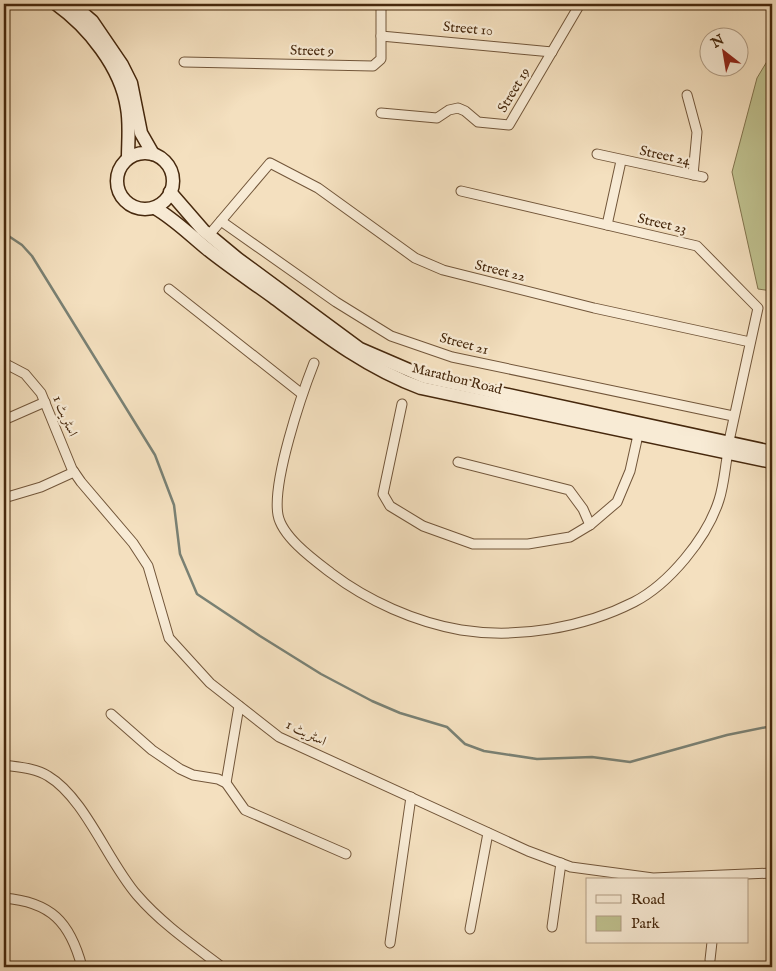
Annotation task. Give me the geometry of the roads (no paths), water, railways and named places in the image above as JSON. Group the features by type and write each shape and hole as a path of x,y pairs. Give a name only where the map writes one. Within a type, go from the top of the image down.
{"main road":[{"path":"56,4 73,16 95,42 121,86 127,108 128,158"},
{"path":"72,4 92,21 122,65 131,83 141,133 153,154 165,161 170,169 173,179 170,192 163,203 155,208 138,209 129,205 118,192 117,174 121,165 128,158 137,154 153,154"},
{"name":"Marathon Road","path":"170,192 209,235 238,259 360,348 425,377 661,430 728,447 772,462"},
{"name":"Marathon Road","path":"155,208 172,218 206,248 315,329 394,378 421,388 638,435 772,452"}],"street":[{"name":"Street 9","path":"184,62 373,66 381,59 381,4"},
{"name":"Street 19","path":"381,113 437,118 449,110 458,108 465,111 478,122 509,125 580,4"},
{"name":"Street 10","path":"381,36 552,52"},
{"path":"687,95 698,132 693,176"},
{"name":"Street 24","path":"597,154 622,161 703,177"},
{"name":"Street 24","path":"607,225 622,161"},
{"name":"Street 22","path":"220,221 270,163 318,188 415,258 443,270 594,308 750,342"},
{"name":"Street 23","path":"314,363 302,394 277,492 278,517 294,542 341,580 383,604 424,621 462,630 500,632 551,629 593,618 634,602 668,577 695,546 719,500 733,416 758,308 697,246 461,191"},
{"path":"209,235 220,221"},
{"name":"Street 21","path":"220,221 336,302 391,336 452,357 733,416"},
{"path":"169,289 302,394"},
{"name":"اسٹریٹ 1","path":"4,363 25,374 41,393 74,472 133,543 148,566 169,638 210,683 279,737 488,833 561,863 641,878 772,874"},
{"path":"4,420 45,402"},
{"path":"402,404 382,494 390,506 422,526 473,544 528,544 570,537 590,526 617,502 630,471 638,435"},
{"path":"458,462 569,490 583,509 590,526"},
{"path":"4,498 41,487 74,472"},
{"path":"226,783 239,706"},
{"path":"111,714 152,750 180,769 193,775 218,778 226,783 245,810 346,854"},
{"path":"4,765 36,771 57,782 80,809 115,867 138,897 164,922 222,967"},
{"path":"390,943 411,797"},
{"path":"470,929 488,833"},
{"path":"552,927 561,863"},
{"path":"4,898 24,900 51,912 71,935 82,967"},
{"path":"710,960 712,944"}],"waterway":[{"path":"4,233 22,245 32,256 155,455 174,505 180,554 197,594 260,636 321,674 372,701 400,713 447,727 465,744 484,751 537,759 592,757 630,762 727,735 772,726"}]}
